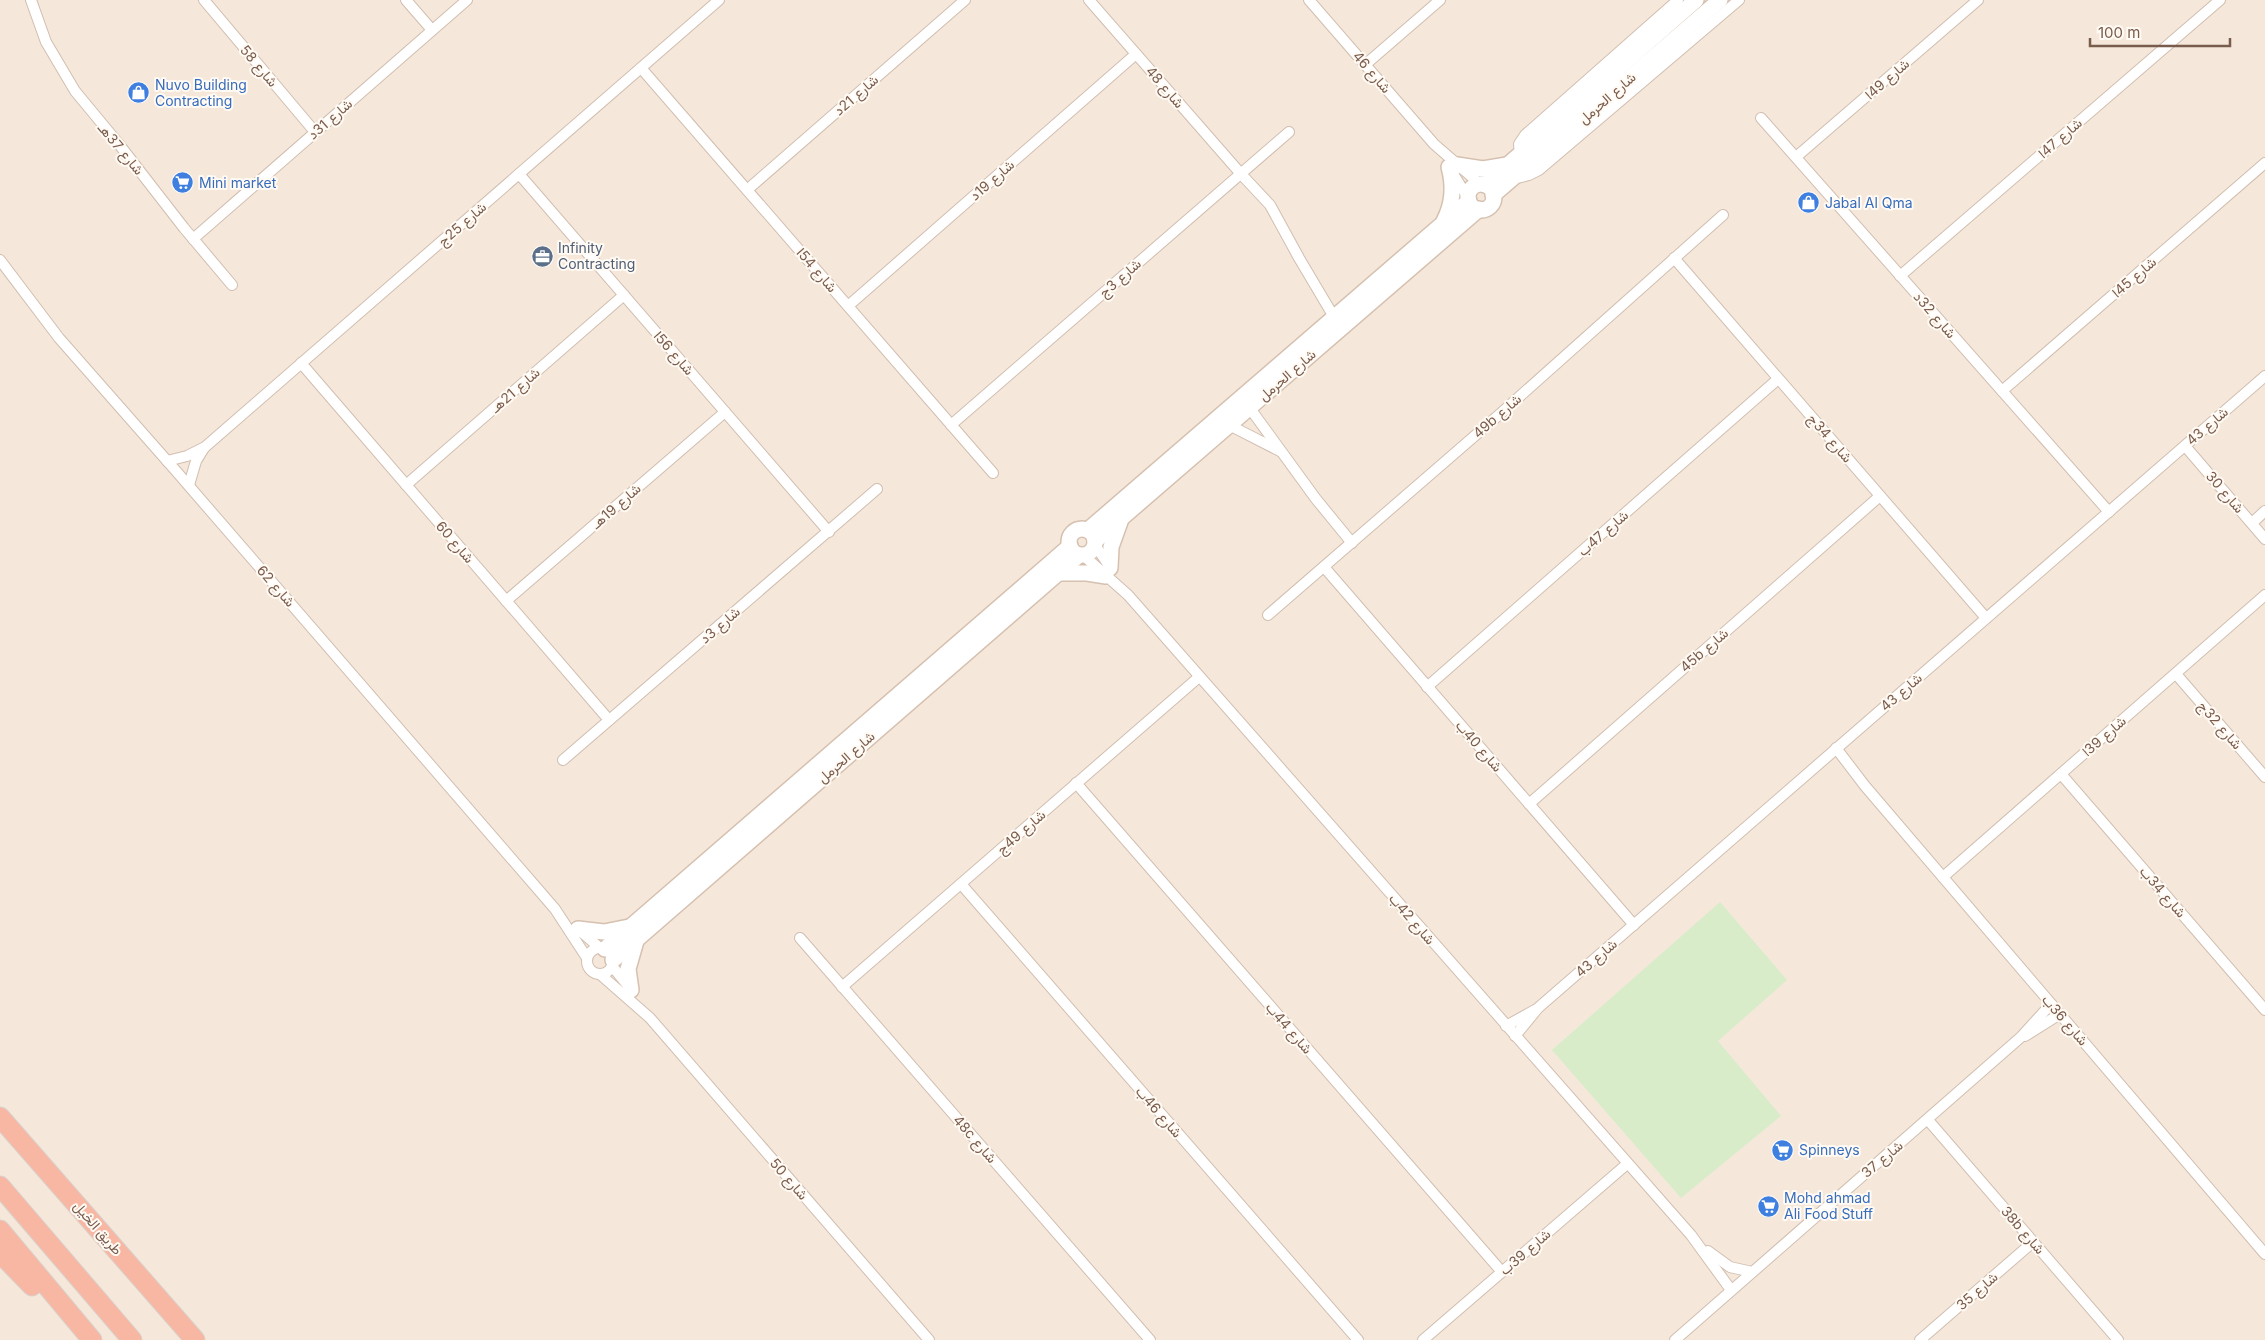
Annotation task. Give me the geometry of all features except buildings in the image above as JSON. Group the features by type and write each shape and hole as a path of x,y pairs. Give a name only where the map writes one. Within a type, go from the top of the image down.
{"highway":[{"name":"طريق الخيل","path":"0,1117 195,1340"},
{"path":"0,1186 132,1340"},
{"path":"0,1230 92,1340"},
{"path":"0,1253 85,1340"}],"street":[{"name":"شارع 37هـ","path":"31,0 46,42 74,91 232,285"},
{"name":"شارع 58","path":"204,0 315,132"},
{"path":"406,0 432,30"},
{"name":"شارع 31د","path":"193,238 467,0"},
{"name":"شارع 25ج","path":"167,461 187,456 205,447 719,0"},
{"name":"شارع 21د","path":"747,190 965,0"},
{"name":"شارع 48","path":"1089,0 1240,174 1270,205 1334,317"},
{"name":"شارع 46","path":"1309,0 1453,166 1472,203"},
{"path":"1366,64 1439,0"},
{"path":"1520,155 1519,144 1525,135 1678,0"},
{"name":"شارع الحرمل","path":"1510,172 1520,155 1696,0"},
{"name":"شارع الحرمل","path":"1486,188 1510,172 1720,0"},
{"path":"1442,224 1449,209 1453,166 1529,176 1539,170 1738,0"},
{"name":"شارع 49ا","path":"1796,157 1978,0"},
{"name":"شارع 47ا","path":"1900,276 2220,0"},
{"name":"شارع 19د","path":"848,306 1136,54"},
{"name":"شارع 54ا","path":"641,68 993,473"},
{"name":"شارع 32د","path":"1761,118 2109,512"},
{"name":"شارع 3ج","path":"951,425 1289,132"},
{"name":"شارع 45ا","path":"2002,391 2265,163"},
{"name":"شارع 46","path":"1453,166 1486,188"},
{"name":"شارع 56ا","path":"519,174 829,532"},
{"path":"1486,188 1492,202 1488,207 1472,203 1470,190 1486,188"},
{"name":"شارع الحرمل","path":"1093,539 1334,317 1442,224 1472,203"},
{"name":"شارع الحرمل","path":"1093,539 1122,518 1229,425 1472,203"},
{"name":"49b شارع","path":"1268,615 1324,568 1723,215"},
{"name":"شارع 34ج","path":"1674,258 1986,618"},
{"name":"شارع 62","path":"0,260 59,338 554,909 586,958"},
{"name":"شارع 21هـ","path":"406,484 624,295"},
{"name":"شارع 60","path":"301,363 609,720"},
{"name":"شارع 43","path":"1514,1036 1538,1008 2265,376"},
{"name":"شارع 47ب","path":"1427,687 1778,379"},
{"path":"1249,407 1316,499 1352,543"},
{"name":"شارع 19هـ","path":"506,601 725,412"},
{"path":"1229,425 1283,452"},
{"name":"شارع 30","path":"2185,446 2265,539"},
{"name":"شارع 25ج","path":"188,485 192,469 205,447"},
{"name":"شارع 3د","path":"562,760 877,489"},
{"name":"45b شارع","path":"1528,804 1880,496"},
{"path":"2252,523 2265,511"},
{"path":"1058,573 1108,572 1113,536 1122,518"},
{"path":"1082,529 1093,539 1091,552 1077,552 1070,537 1074,532 1082,529"},
{"name":"شارع 42ب","path":"1093,539 1108,572"},
{"name":"شارع الحرمل","path":"633,933 1058,573 1077,552"},
{"name":"شارع الحرمل","path":"608,956 1077,552"},
{"name":"شارع 42ب","path":"1077,552 1108,572 1697,1242 1731,1290"},
{"name":"شارع 40ب","path":"1324,568 1634,925"},
{"name":"شارع 39ا","path":"1942,877 2265,595"},
{"name":"شارع 32ج","path":"2176,674 2265,777"},
{"name":"شارع 49ج","path":"842,987 1199,676"},
{"name":"شارع 36ب","path":"1834,751 1853,778 1865,786 2265,1254"},
{"name":"شارع 34ب","path":"2061,774 2265,1010"},
{"name":"شارع 44ب","path":"1076,783 1502,1272"},
{"name":"شارع 46ب","path":"961,884 1358,1340"},
{"name":"شارع 62","path":"554,909 608,956"},
{"path":"578,929 633,933 628,970 631,990"},
{"name":"48c شارع","path":"800,938 1150,1340"},
{"path":"593,950 608,956 609,971 601,975 594,974 588,969 586,958 593,950"},
{"name":"شارع 50","path":"608,956 650,1018 929,1340"},
{"name":"شارع 50","path":"601,975 650,1018"},
{"name":"شارع 37","path":"1675,1340 2022,1037 2051,1004"},
{"name":"شارع 43","path":"1506,1026 1538,1008"},
{"name":"شارع 37","path":"2022,1037 2060,1014"},
{"name":"38b شارع","path":"1928,1120 2118,1340"},
{"name":"شارع 39ب","path":"1423,1340 1627,1164"},
{"name":"شارع 42ب","path":"1697,1242 1730,1267 1752,1272"},
{"name":"شارع 35","path":"1920,1340 2033,1242"}],"shaded area":[{"path":"0,0 2265,0 2265,1340 0,1340"}],"green space":[{"path":"1720,902 1787,980 1718,1041 1781,1116 1681,1198 1552,1050"}],"place":[{"name":"Nuvo Building Contracting","path":"139,93"},
{"name":"Mini market","path":"183,183"},
{"name":"Jabal Al Qma","path":"1809,203"},
{"name":"Infinity Contracting","path":"542,256"},
{"name":"Spinneys","path":"1783,1150"},
{"name":"Mohd ahmad Ali Food Stuff","path":"1768,1206"}]}
